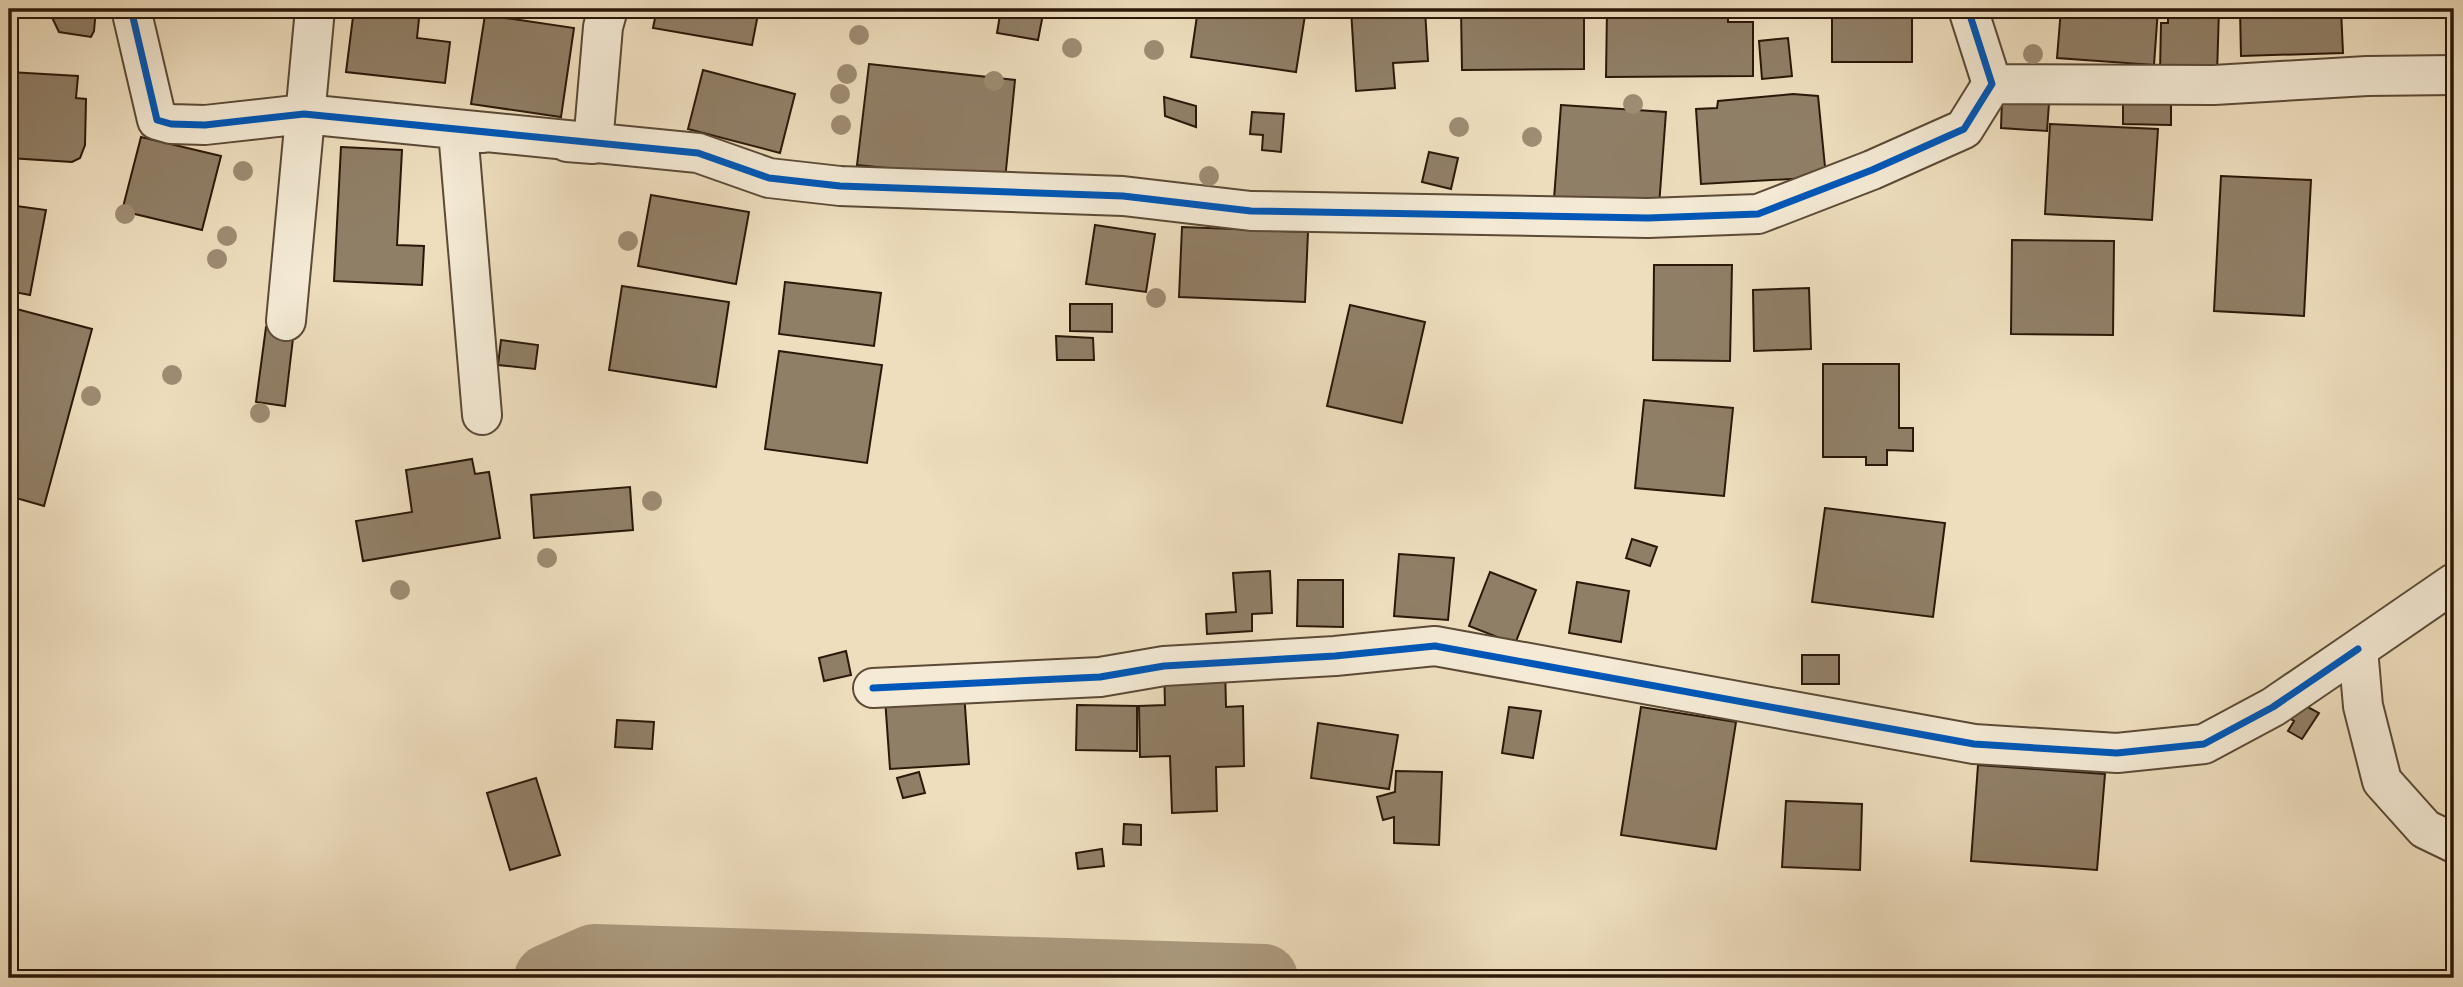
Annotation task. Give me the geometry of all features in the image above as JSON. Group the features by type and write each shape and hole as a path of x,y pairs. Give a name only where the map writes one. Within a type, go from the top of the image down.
{"street":[{"path":"131,9 157,120 171,124 205,125 304,114 698,153 769,178 840,186 1123,196 1251,211 1648,218 1758,214 1872,170 1964,129 1992,84 1968,9"},
{"path":"286,321 315,9"},
{"path":"593,144 603,27 608,9"},
{"path":"1992,84 2214,85 2367,76 2454,75"},
{"path":"458,131 482,415"},
{"path":"873,688 1100,677 1164,666 1335,656 1435,646 1974,744 2117,753 2204,744 2273,707 2454,583"},
{"path":"2358,649 2363,706 2382,781 2425,829 2454,843"}],"building":[{"path":"48,9 96,9 91,37 59,32"},
{"path":"354,9 420,9 417,38 450,42 445,83 346,72"},
{"path":"657,9 759,9 752,45 653,28"},
{"path":"1001,9 1044,9 1038,40 997,33"},
{"path":"1198,9 1306,9 1296,72 1191,57"},
{"path":"1351,9 1425,9 1428,61 1393,63 1395,88 1356,91"},
{"path":"1461,9 1584,9 1584,69 1462,70"},
{"path":"1607,9 1728,9 1728,22 1753,22 1753,76 1606,77"},
{"path":"1832,9 1912,9 1912,62 1832,62"},
{"path":"2061,9 2158,9 2154,65 2057,58"},
{"path":"2195,9 2219,9 2217,74 2160,73 2161,23 2168,23 2168,17 2189,17"},
{"path":"2240,9 2341,9 2343,53 2241,56"},
{"path":"485,15 574,28 561,117 471,104"},
{"path":"1788,38 1792,76 1762,79 1759,41"},
{"path":"869,64 1015,80 1005,180 857,165"},
{"path":"703,70 795,94 780,153 688,129"},
{"path":"9,72 78,76 76,98 86,99 85,145 80,158 72,162 9,158"},
{"path":"1793,94 1818,96 1826,177 1701,184 1696,109 1717,108 1718,101"},
{"path":"1164,97 1196,106 1196,127 1165,116"},
{"path":"2002,99 2049,103 2047,131 2001,128"},
{"path":"2123,100 2171,101 2171,125 2123,124"},
{"path":"1561,105 1666,112 1659,206 1554,199"},
{"path":"1252,112 1284,114 1281,152 1262,150 1263,135 1250,134"},
{"path":"2450,113 2454,113 2454,161"},
{"path":"2050,124 2158,129 2152,220 2045,214"},
{"path":"141,137 221,156 202,230 122,211"},
{"path":"341,147 402,150 397,245 424,246 422,285 334,281"},
{"path":"1429,152 1458,158 1451,189 1422,182"},
{"path":"2221,176 2311,180 2304,316 2214,311"},
{"path":"651,195 749,212 736,284 638,266"},
{"path":"9,205 46,210 30,295 9,291"},
{"path":"1095,225 1155,234 1146,292 1086,284"},
{"path":"1182,227 1308,232 1305,302 1179,297"},
{"path":"2012,240 2114,241 2113,335 2011,334"},
{"path":"1654,265 1732,265 1730,361 1653,360"},
{"path":"785,282 881,293 874,346 779,334"},
{"path":"622,286 729,302 716,387 609,370"},
{"path":"1809,288 1811,349 1754,351 1753,290"},
{"path":"1070,304 1112,304 1112,332 1070,331"},
{"path":"1350,305 1425,322 1402,423 1327,406"},
{"path":"9,307 92,329 44,506 9,496"},
{"path":"266,327 294,330 285,406 256,402"},
{"path":"1056,336 1093,338 1094,360 1057,360"},
{"path":"501,340 538,345 535,369 498,365"},
{"path":"779,351 882,365 867,463 765,449"},
{"path":"1823,364 1899,364 1899,428 1913,428 1913,451 1887,450 1887,465 1866,465 1866,457 1823,457"},
{"path":"1644,400 1733,408 1724,496 1635,488"},
{"path":"472,459 475,474 489,472 500,538 363,561 356,521 412,512 406,470"},
{"path":"630,487 633,530 534,538 531,495"},
{"path":"1825,508 1945,523 1933,617 1812,602"},
{"path":"1632,539 1657,547 1650,566 1626,558"},
{"path":"1399,554 1454,558 1448,620 1394,616"},
{"path":"1270,571 1272,613 1252,614 1252,631 1207,634 1206,614 1236,612 1233,573"},
{"path":"1490,572 1536,590 1515,644 1469,626"},
{"path":"1298,580 1343,580 1343,627 1297,626"},
{"path":"1577,582 1629,591 1621,642 1569,633"},
{"path":"846,651 851,675 824,681 819,658"},
{"path":"1802,655 1839,655 1839,684 1802,684"},
{"path":"1225,664 1226,707 1243,706 1244,766 1216,767 1217,811 1172,813 1170,756 1140,757 1139,706 1165,705 1164,666"},
{"path":"964,692 969,764 890,769 885,698"},
{"path":"2293,699 2319,713 2302,739 2288,731 2294,721 2284,715"},
{"path":"1077,705 1137,706 1137,751 1076,750"},
{"path":"1509,707 1541,711 1533,758 1502,753"},
{"path":"1641,707 1736,722 1716,849 1621,835"},
{"path":"617,720 654,722 652,749 615,747"},
{"path":"1318,723 1398,735 1389,789 1311,778"},
{"path":"1978,765 2105,774 2097,870 1971,861"},
{"path":"1396,771 1442,772 1439,845 1394,843 1394,817 1383,820 1377,797 1395,792"},
{"path":"919,772 925,793 903,798 897,778"},
{"path":"536,778 560,855 510,870 487,793"},
{"path":"1786,801 1862,804 1860,870 1782,867"},
{"path":"1124,824 1141,825 1141,845 1123,844"},
{"path":"1102,849 1104,866 1078,869 1076,853"}],"waterway":[{"path":"548,978 594,958 1264,978"}],"cycle path":[{"path":"131,9 157,120 171,124 205,125 304,114 698,153 769,178 840,186 1123,196 1251,211 1648,218 1758,214 1872,170 1964,129 1992,84 1968,9"},
{"path":"873,688 1100,677 1164,666 1335,656 1435,646 1974,744 2117,753 2204,744 2273,707 2358,649"}]}
